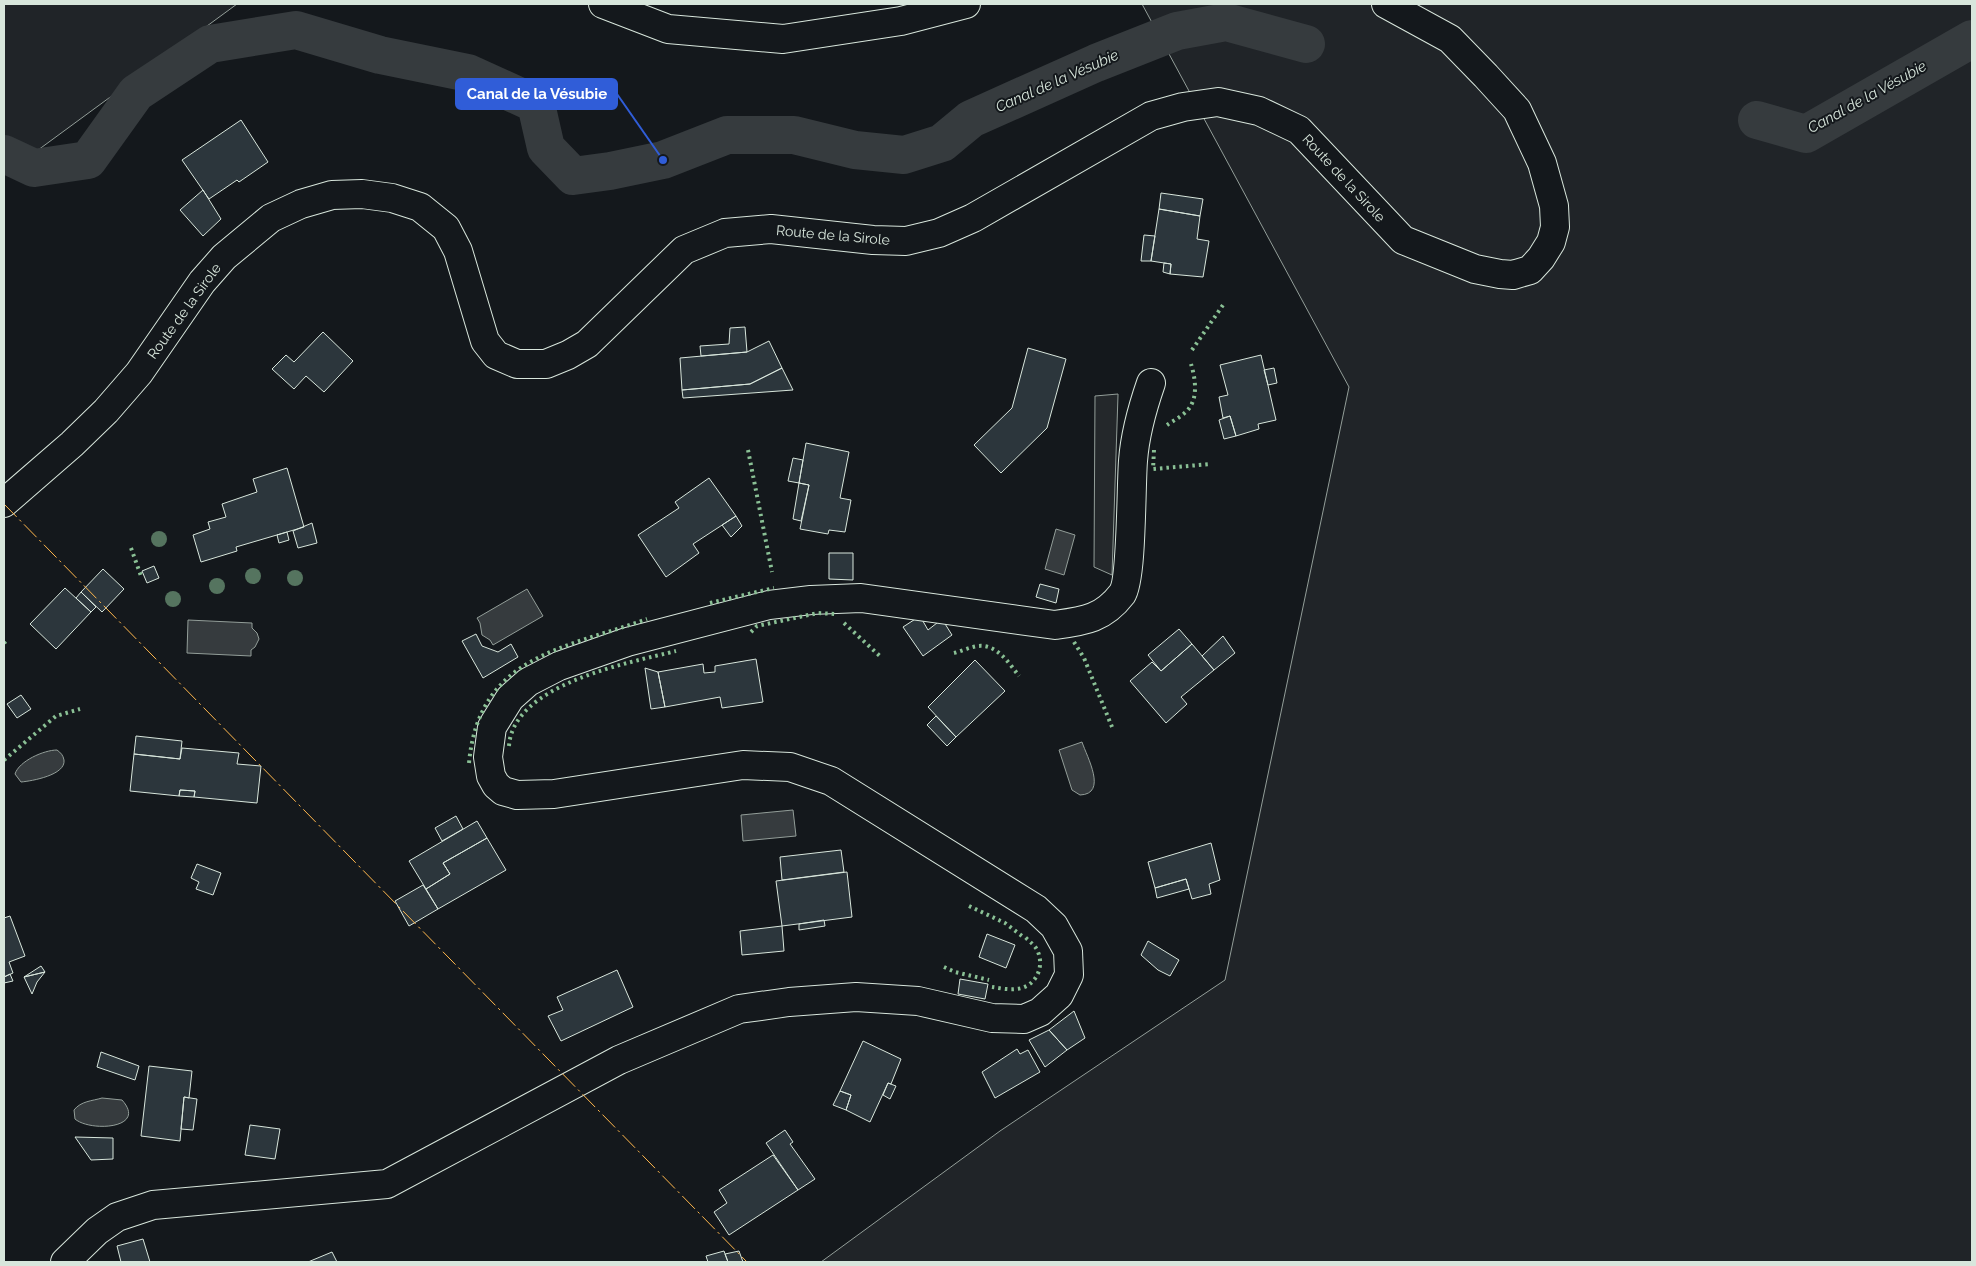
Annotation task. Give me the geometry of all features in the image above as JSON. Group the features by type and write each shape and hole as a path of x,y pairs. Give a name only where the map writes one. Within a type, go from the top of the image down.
{"street":[{"path":"603,4 668,29 784,39 901,22 966,4"},
{"name":"Route de la Sirole","path":"4,503 72,444 106,411 139,373 202,282 224,257 271,218 301,204 332,195 362,194 392,198 420,207 446,228 458,251 484,341 496,355 517,364 546,364 568,355 587,344 684,250 724,233 771,230 873,240 906,241 939,233 973,218 1151,116 1183,107 1218,102 1259,111 1299,130 1404,240 1475,269 1513,275 1530,270 1541,258 1551,242 1554,227 1554,206 1542,163 1517,110 1450,39 1386,4"},
{"path":"65,1262 97,1231 117,1218 153,1205 387,1184 619,1060 739,1009 789,1002 856,997 918,1001 992,1018 1010,1020 1024,1019 1040,1012 1058,995 1069,975 1068,951 1054,926 1036,909 831,781 790,766 743,765 554,794 517,795 503,791 491,776 488,757 492,727 510,698 528,682 559,666 627,642 769,605 811,600 861,598 1055,625 1085,621 1104,611 1123,592 1128,571 1133,460 1140,414 1151,383"}],"shaded area":[{"path":"4,4 237,4 4,175"},
{"path":"1142,4 1972,4 1972,1262 821,1262 1000,1131 1225,980 1349,387"},
{"path":"1118,394 1112,575 1094,567 1095,396"},
{"path":"1056,529 1075,535 1064,575 1045,569"},
{"path":"527,589 543,616 493,645 490,640 482,635 477,618"},
{"path":"188,620 252,623 252,628 257,633 259,639 251,650 251,656 187,653"},
{"path":"1082,742 1091,765 1094,782 1093,788 1088,793 1080,795 1072,790 1059,750"},
{"path":"57,750 62,754 64,760 60,770 40,779 21,782 15,774 21,765 33,757"},
{"path":"793,810 796,836 743,841 741,815"},
{"path":"102,1098 122,1100 128,1110 128,1117 123,1122 103,1126 92,1126 75,1119 74,1110 77,1107"}],"building":[{"path":"241,120 268,162 239,182 237,180 209,199 182,160"},
{"path":"203,190 221,219 203,236 180,210"},
{"path":"1161,193 1203,199 1200,216 1159,209"},
{"path":"1159,209 1200,216 1197,239 1209,241 1203,277 1170,274 1171,264 1151,261"},
{"path":"1144,235 1155,236 1151,261 1141,261"},
{"path":"1164,263 1171,264 1170,274 1163,272"},
{"path":"745,327 747,352 701,356 700,346 729,344 730,328"},
{"path":"323,332 353,361 324,392 306,376 294,389 272,369 286,355 294,362"},
{"path":"769,341 782,368 750,384 682,390 680,358 747,352"},
{"path":"1028,348 1066,359 1047,428 1001,473 974,445 1012,408"},
{"path":"1261,355 1276,420 1258,424 1259,429 1236,436 1230,416 1223,418 1219,397 1228,395 1220,365"},
{"path":"782,368 793,390 683,398 682,390 750,384"},
{"path":"1274,368 1277,383 1268,385 1264,370"},
{"path":"1230,416 1236,436 1224,439 1219,420"},
{"path":"806,443 849,452 840,498 851,500 845,532 829,530 828,534 800,529 809,485 799,483"},
{"path":"793,458 803,460 799,483 788,481"},
{"path":"287,468 304,527 236,547 237,551 201,562 193,535 210,529 208,522 226,517 222,504 257,492 253,479"},
{"path":"709,478 736,516 693,544 699,553 666,577 638,535 679,508 675,502"},
{"path":"799,483 809,485 801,521 793,519"},
{"path":"736,516 742,526 731,537 722,525"},
{"path":"312,523 317,543 298,548 293,531"},
{"path":"287,532 289,540 279,543 277,535"},
{"path":"829,553 853,553 853,580 829,579"},
{"path":"154,566 159,578 147,583 142,571"},
{"path":"103,569 124,589 102,612 81,592"},
{"path":"1040,584 1059,589 1056,603 1036,597"},
{"path":"65,588 91,612 56,649 30,624"},
{"path":"81,592 96,607 91,612 76,598"},
{"path":"920,616 928,630 942,619 952,635 923,656 903,627"},
{"path":"1179,629 1192,644 1161,671 1148,655"},
{"path":"476,634 482,646 498,652 511,644 518,657 483,678 462,641"},
{"path":"1223,636 1235,653 1214,670 1202,656"},
{"path":"1192,644 1214,670 1181,697 1187,704 1166,723 1130,681 1152,662 1161,671"},
{"path":"756,659 763,702 722,708 720,697 665,707 658,672 703,664 704,673 715,672 715,666"},
{"path":"975,660 1005,691 956,737 928,707"},
{"path":"645,668 658,672 665,707 651,709"},
{"path":"21,695 31,709 17,718 7,704"},
{"path":"936,716 956,737 947,746 927,725"},
{"path":"136,736 182,741 180,759 134,754"},
{"path":"182,748 239,753 237,764 261,766 257,803 194,797 195,791 180,790 179,796 130,791 134,754 180,759"},
{"path":"180,790 195,791 194,797 179,796"},
{"path":"456,816 463,829 442,841 435,828"},
{"path":"477,821 487,838 443,863 450,874 426,889 409,861"},
{"path":"487,838 506,870 438,909 426,889 450,874 443,863"},
{"path":"1211,843 1220,880 1209,884 1211,894 1192,899 1186,879 1155,888 1148,862"},
{"path":"841,850 844,872 782,880 780,857"},
{"path":"197,864 221,873 213,895 196,889 199,882 191,878"},
{"path":"847,872 852,917 782,926 776,881"},
{"path":"1186,879 1189,889 1157,898 1155,888"},
{"path":"423,885 438,909 409,926 395,901"},
{"path":"10,916 25,956 9,962 13,973 4,977 4,918"},
{"path":"824,920 825,926 799,930 799,924"},
{"path":"782,926 784,951 742,955 740,931"},
{"path":"987,934 1015,945 1006,968 979,957"},
{"path":"1148,941 1179,960 1170,976 1158,970 1141,955"},
{"path":"41,966 45,972 24,977"},
{"path":"617,970 633,1007 561,1041 548,1016 563,1010 557,997"},
{"path":"45,972 37,982 32,994 24,977"},
{"path":"10,974 13,981 4,983 4,977"},
{"path":"960,979 988,984 985,999 958,994"},
{"path":"1074,1011 1085,1038 1067,1050 1049,1030"},
{"path":"1049,1030 1067,1050 1045,1067 1029,1040"},
{"path":"863,1041 901,1059 891,1084 888,1083 870,1122 846,1110 851,1095 840,1091"},
{"path":"1017,1049 1020,1054 1028,1050 1040,1072 995,1098 982,1072"},
{"path":"101,1052 139,1066 135,1080 97,1067"},
{"path":"149,1066 192,1071 189,1098 184,1097 180,1141 141,1136"},
{"path":"888,1083 896,1086 890,1099 883,1095"},
{"path":"840,1091 851,1095 846,1110 833,1105"},
{"path":"184,1097 197,1099 193,1130 181,1129"},
{"path":"250,1125 280,1129 275,1159 245,1155"},
{"path":"785,1130 793,1142 790,1144 815,1179 798,1190 766,1143"},
{"path":"75,1137 113,1138 113,1159 91,1160"},
{"path":"773,1155 798,1190 729,1235 714,1212 727,1203 719,1190"},
{"path":"143,1239 150,1262 121,1262 117,1246"},
{"path":"724,1251 728,1262 708,1262 706,1256"},
{"path":"739,1251 743,1262 728,1262 725,1254"},
{"path":"332,1252 337,1262 308,1262"}],"waterway":[{"name":"Canal de la Vésubie","path":"4,154 34,168 88,160 136,93 210,44 296,30 380,55 468,73 536,104 546,148 573,176 610,171 663,160 727,135 794,135 855,150 904,155 942,143 971,119 1096,63 1177,31 1226,22 1306,44"},
{"name":"Canal de la Vésubie","path":"1757,120 1806,134 1972,39"}],"hedge":[{"path":"1192,350 1223,305"},
{"path":"1167,425 1185,412 1193,402 1195,386 1191,364"},
{"path":"748,450 772,572"},
{"path":"1154,450 1153,469 1211,464"},
{"path":"131,548 141,576"},
{"path":"710,603 774,588"},
{"path":"751,632 757,626 818,613 835,614"},
{"path":"469,763 476,727 489,699 508,678 531,662 557,649 647,619"},
{"path":"844,623 882,658"},
{"path":"1074,642 1084,658 1112,727"},
{"path":"954,653 978,646 991,648 1002,655 1019,676"},
{"path":"509,746 515,725 530,707 551,692 603,670 676,651"},
{"path":"4,760 56,716 80,709"},
{"path":"969,906 1005,923 1022,936"},
{"path":"992,987 1016,989 1022,988 1033,981 1039,971 1040,958 1034,946 1025,937"},
{"path":"944,967 955,972 989,980"}],"power":[{"path":"4,504 747,1262"}],"place":[{"name":"Canal de la Vésubie","path":"663,160"}]}
